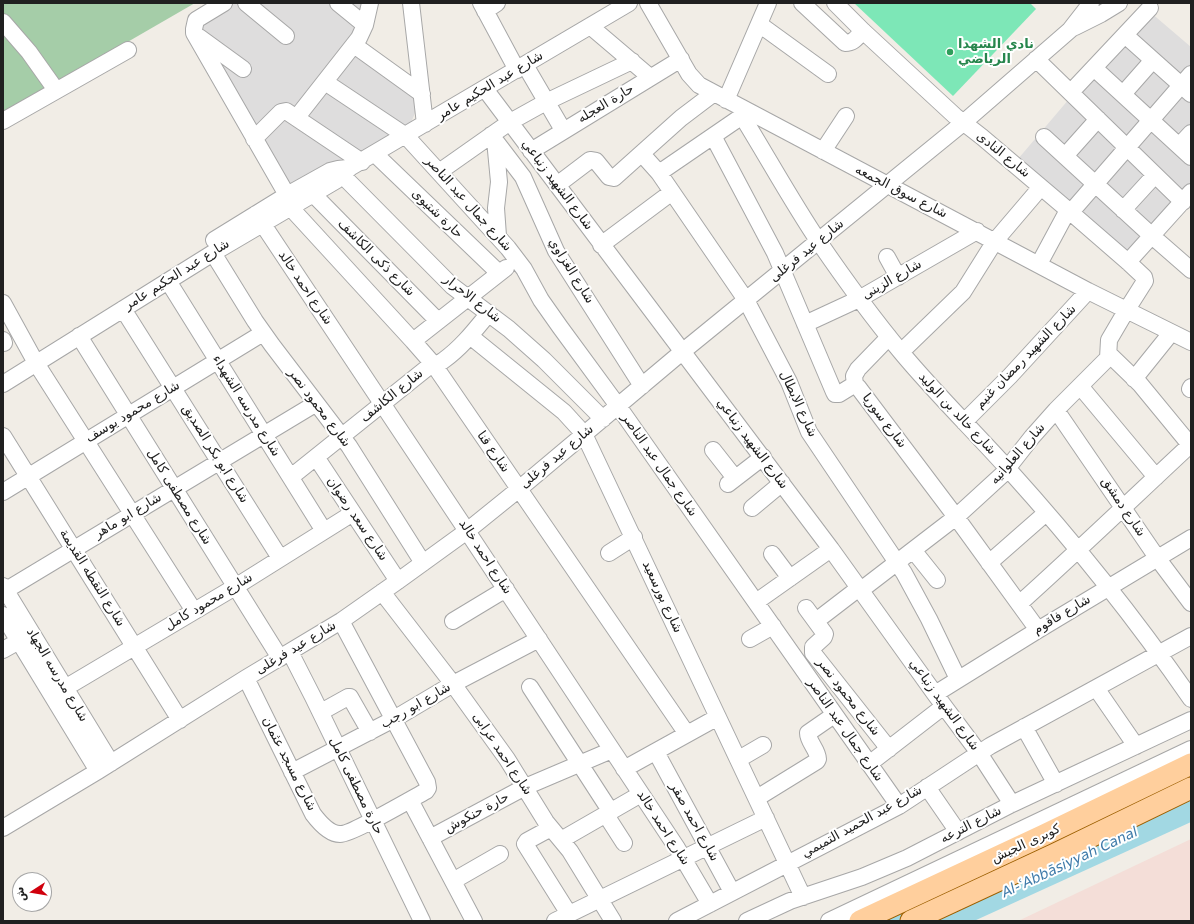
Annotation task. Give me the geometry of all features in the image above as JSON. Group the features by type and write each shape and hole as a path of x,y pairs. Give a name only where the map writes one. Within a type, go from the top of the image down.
{"main road":[{"name":"كوبرى الجيش","path":"860,921 1191,764"},
{"name":"كوبرى الجيش","path":"911,921 1055,854 1191,788"}],"street":[{"path":"224,3 196,20 194,24 194,33 243,69"},
{"path":"246,3 286,36"},
{"path":"338,3 365,24"},
{"path":"297,117 354,45 362,32 370,3"},
{"path":"411,3 425,124"},
{"name":"شارع عبد الحكيم عامر","path":"288,201 313,194 425,124 629,3"},
{"name":"شارع سوق الجمعه","path":"648,3 695,82 745,114 823,151 1126,311 1191,342"},
{"path":"556,185 590,160 593,160 609,177 614,178 681,118 720,97 759,24 768,3"},
{"path":"802,3 845,43 851,42 863,31"},
{"name":"شارع النادى","path":"835,3 863,31 963,123 982,137 1041,187 1144,277 1146,281 1126,311"},
{"name":"شارع عيد فرغلى","path":"3,828 105,767 341,620 467,531 682,352 819,242 963,123 1070,30 1091,3"},
{"name":"شارع عيد فرغلى","path":"1070,30 1119,3"},
{"path":"488,6 521,67 546,102 563,130"},
{"path":"1071,92 1150,8"},
{"path":"3,22 28,52 56,90"},
{"path":"759,24 828,74"},
{"path":"590,26 650,77"},
{"name":"شارع قنا","path":"194,33 288,201 434,365 687,734"},
{"path":"1039,264 1069,211 1095,184 1151,120 1188,84 1153,60 1125,35"},
{"path":"354,45 422,94"},
{"path":"3,120 128,50"},
{"name":"حارة العجله","path":"531,150 680,59"},
{"path":"1036,59 1155,175 1187,197 1128,262"},
{"path":"1123,94 1153,60"},
{"path":"439,172 493,138 510,122 546,102 632,61"},
{"path":"1094,68 1185,151 1191,133"},
{"name":"شارع جمال عبد الناصر","path":"325,82 406,136 498,236 517,259 560,327 618,406 899,806"},
{"name":"شارع الشهيد زنباعي","path":"485,89 831,549 979,752 1012,804"},
{"path":"254,139 283,111 288,111 358,165"},
{"path":"659,173 745,114"},
{"name":"شارع خالد بن الوليد","path":"745,114 819,242 859,299 901,352 1008,469 1079,550 1160,654 1191,699"},
{"path":"823,151 846,116"},
{"path":"1065,156 1098,119"},
{"name":"شارع سوريا","path":"713,136 775,253 835,394 839,394 855,385 858,387 956,517 1038,630"},
{"path":"1044,137 1191,270"},
{"path":"493,138 499,182 496,208 498,236"},
{"name":"شارع الغزاوي","path":"493,138 523,177 556,251 642,386"},
{"name":"شارع الابطال","path":"642,154 659,173 746,300 789,382 809,432 897,562 929,619 958,679"},
{"name":"شارع عبد الحكيم عامر","path":"3,384 33,359 288,201 330,171 358,165"},
{"name":"حارة شتيوى","path":"358,165 499,273"},
{"name":"شارع الاحرار","path":"358,165 444,278 509,329 544,360 603,419"},
{"path":"1123,210 1155,175"},
{"path":"901,352 963,292 995,241 1041,187"},
{"path":"602,245 672,192"},
{"name":"شارع ذكى الكاشف","path":"313,194 438,321"},
{"name":"شارع عبد الحكيم عامر","path":"3,370 33,359 79,336 213,253 259,219"},
{"name":"شارع احمد خالد","path":"259,219 684,858 710,904"},
{"name":"شارع الزينى","path":"805,324 859,299 977,231"},
{"name":"شارع محمود نصر","path":"213,253 263,333 315,404 342,436 423,563"},
{"path":"887,257 898,276"},
{"path":"413,341 517,259"},
{"name":"شارع مدرسه الشهداء","path":"168,281 324,531"},
{"name":"شارع الشهيد رمضان غنيم","path":"964,422 1010,376 1088,291"},
{"path":"3,303 33,359 194,611"},
{"name":"شارع ابو بكر الصديق","path":"123,309 280,558"},
{"name":"شارع العلوانيه","path":"816,621 956,517 1008,469 1026,444 1056,410 1106,361 1109,354 1109,340 1126,311"},
{"name":"شارع الكاشف","path":"291,477 427,368 444,360 470,336 489,313"},
{"name":"شارع محمود يوسف","path":"3,492 263,333"},
{"path":"1134,379 1171,333"},
{"name":"شارع مصطفى كامل","path":"79,336 236,586 285,655"},
{"name":"شارع بورسعيد","path":"470,336 564,412 584,434 803,897"},
{"path":"855,385 854,376 858,369 889,337"},
{"path":"1019,604 1191,446 1134,379 1109,354"},
{"path":"1080,386 1156,477"},
{"name":"شارع ابو ماهر","path":"4,590 315,404"},
{"name":"شارع دمشق","path":"1056,410 1158,559 1191,603"},
{"name":"شارع النقطه القديمة","path":"3,436 180,720"},
{"path":"713,450 732,481 762,457"},
{"name":"شارع سعد رضوان","path":"316,457 398,581"},
{"path":"752,508 782,483"},
{"name":"شارع محمود كامل","path":"65,688 236,586 352,513"},
{"path":"989,563 1046,513"},
{"path":"609,553 634,537"},
{"name":"شارع فاقوم","path":"869,764 889,749 940,700 958,679 1191,538"},
{"path":"756,602 831,549"},
{"path":"913,550 937,580"},
{"path":"772,554 790,578"},
{"path":"453,621 506,589"},
{"name":"شارع مدرسه الجهاد","path":"4,590 65,688 105,767"},
{"name":"شارع احمد عرابى","path":"382,592 453,684 506,759 551,828 561,840 613,921"},
{"name":"شارع محمود نصر","path":"806,608 825,635 812,647 813,653 889,749"},
{"name":"شارع مدرسه الجهاد","path":"3,615 19,641 105,767"},
{"name":"شارع مسجد عثمان","path":"246,678 317,820 326,828 335,833 343,834 426,791 428,785 341,620"},
{"path":"750,639 773,626"},
{"name":"شارع عبد الحميد التميمي","path":"677,921 899,806 979,752 1191,636"},
{"name":"شارع ابو رجب","path":"292,772 339,749 453,684 539,640"},
{"path":"3,650 19,641"},
{"name":"حارة مصطفى كامل","path":"285,655 321,712 422,921"},
{"path":"530,687 580,764 624,843"},
{"path":"1096,688 1136,746"},
{"path":"321,712 350,697 370,732"},
{"path":"757,798 817,761 818,755 808,737 808,733 834,714"},
{"path":"624,769 718,717"},
{"name":"شارع الترعه","path":"748,921 790,901 844,884 908,858 1012,804 1191,720"},
{"path":"1024,727 1056,784"},
{"path":"739,759 763,745"},
{"path":"829,921 1191,749"},
{"name":"حارة حنكوش","path":"430,838 525,787 612,750"},
{"name":"شارع احمد صقر","path":"656,752 732,892"},
{"path":"927,787 958,832"},
{"path":"561,840 641,794"},
{"path":"410,800 474,921"},
{"path":"551,828 526,841 526,844 562,918 766,818"},
{"path":"453,881 500,854"}],"shaded area":[{"path":"232,3 365,3 362,16 346,46 416,99 415,113 410,125 346,159 287,187 199,25"},
{"path":"1150,12 1191,47 1191,186 1129,257 1018,159 1075,92"},
{"path":"1191,839 1191,921 1018,921"}],"green space":[{"path":"3,3 195,3 3,114"},
{"name":"نادي الشهدا الرياضي","path":"854,3 1030,3 1036,9 953,96"}],"water":[{"name":"Al-ʿAbbāsiyyah Canal","path":"1191,774 1191,822 974,921 880,921"}],"place":[{"name":"نادي الشهدا الرياضي","path":"950,52"}]}
